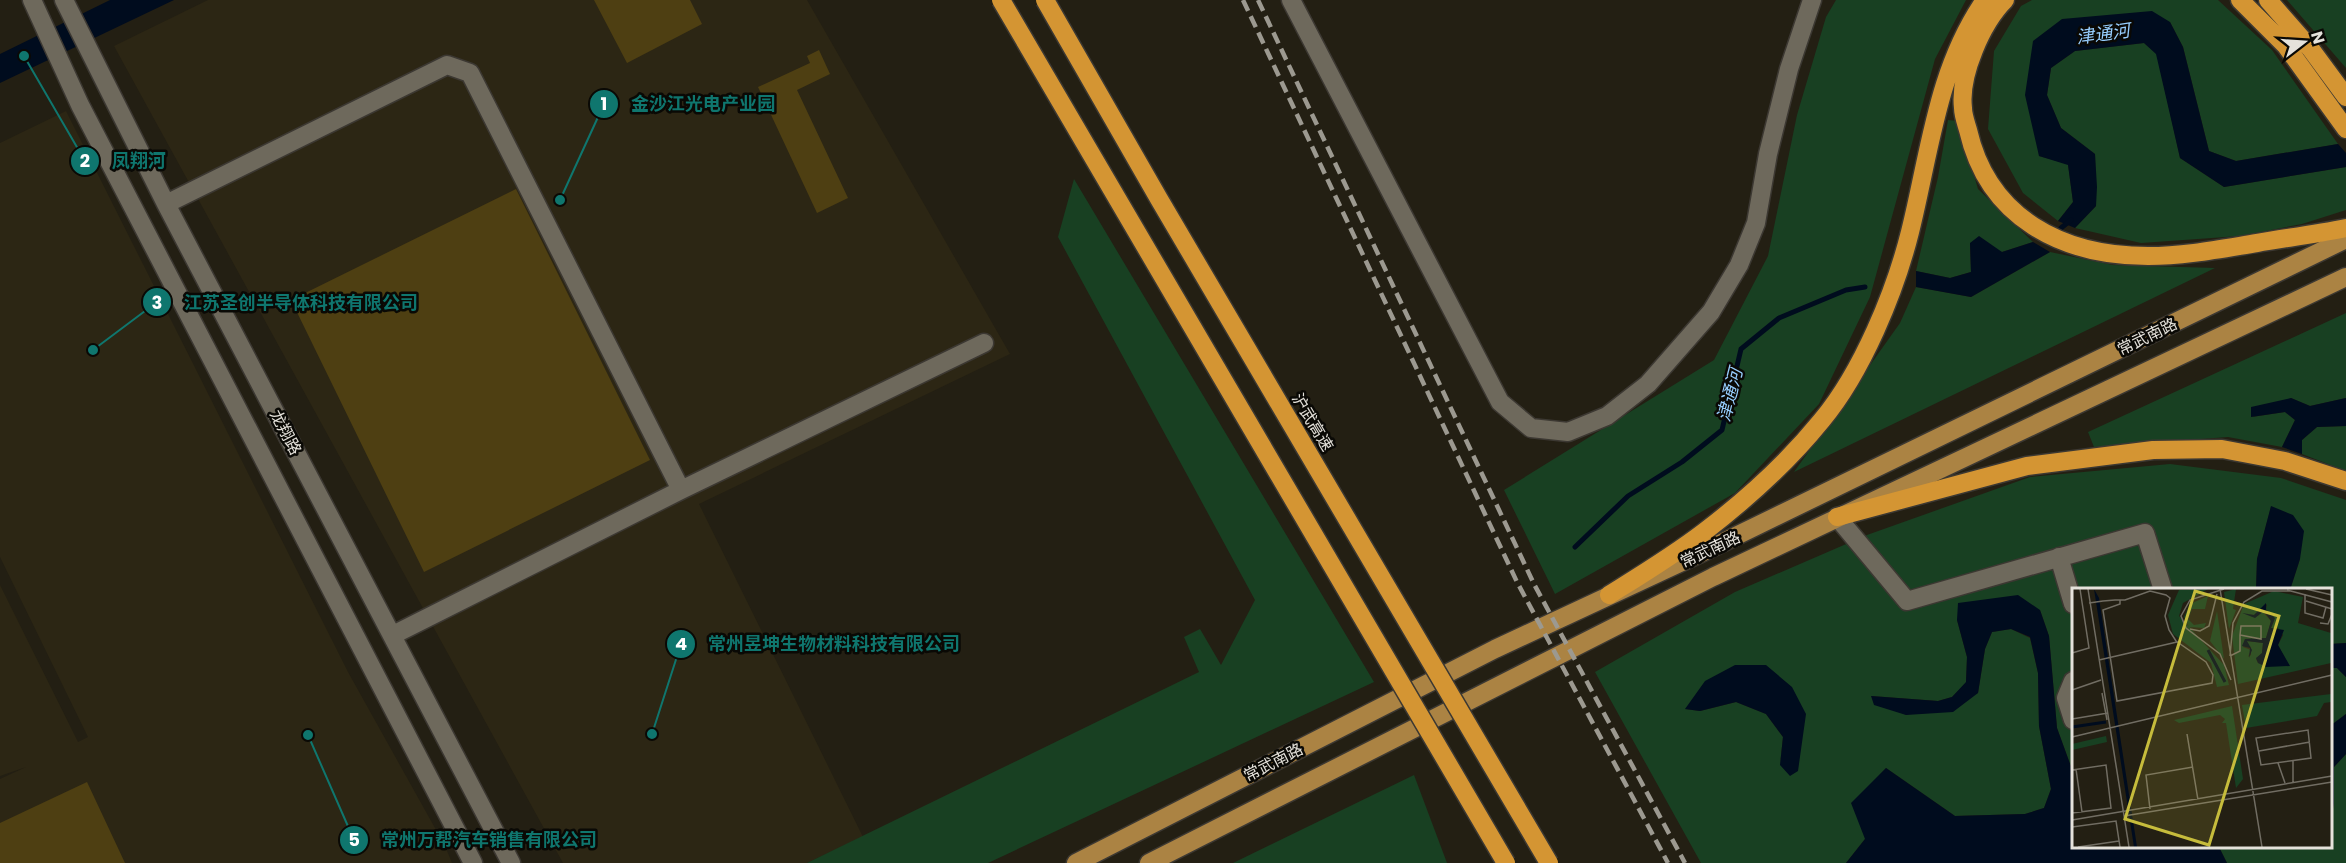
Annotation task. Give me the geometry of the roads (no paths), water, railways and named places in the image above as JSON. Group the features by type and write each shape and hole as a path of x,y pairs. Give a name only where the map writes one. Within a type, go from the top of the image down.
{"highway":[{"path":"1001,0 1506,863"},
{"name":"沪武高速","path":"1045,0 1159,199 1549,863"},
{"path":"1609,595 1672,555 1731,511 1784,463 1823,418 1841,393 1878,325 1898,274 1910,231 1929,139 1945,82 1968,26 1985,0"},
{"path":"2005,0 1983,31 1971,56 1964,81 1962,107 1980,168 2008,207 2029,225 2057,239 2080,246 2147,256 2201,253 2346,228"},
{"path":"2240,0 2336,94"},
{"path":"2268,0 2310,48 2336,94 2346,129"},
{"path":"1837,517 2027,466 2153,450 2222,449 2285,461 2346,481"}],"main road":[{"name":"常武南路","path":"1076,863 1495,649 1701,554 2346,239"},
{"name":"常武南路","path":"1149,863 1837,517 2346,277"}],"street":[{"path":"1291,0 1500,402 1531,428 1568,432 1607,416 1648,384 1711,312 1739,265 1756,223 1768,154 1789,69 1812,0"},
{"name":"龙翔路","path":"65,2 166,204 511,863"},
{"name":"龙翔路","path":"35,8 60,62 473,863"},
{"path":"166,204 447,65 470,73 681,490"},
{"path":"393,635 681,490 984,343"},
{"path":"1837,517 1907,600 2145,533 2162,588"},
{"path":"2059,557 2072,601"},
{"path":"2072,684 2066,699 2072,717"}],"water":[{"path":"110,0 174,0 0,83 0,54"},
{"path":"2152,11 2170,22 2183,47 2209,151 2236,161 2338,144 2346,153 2346,167 2224,187 2180,158 2156,54 2144,43 2075,51 2051,68 2047,95 2061,128 2095,154 2096,206 2075,228 2058,221 2073,202 2068,165 2039,156 2025,95 2033,41 2062,19"},
{"path":"1979,236 2002,252 2033,242 2050,252 1971,297 1916,287 1916,271 1950,278 1971,272 1970,243"},
{"path":"2291,398 2310,406 2346,398 2346,426 2317,427 2302,440 2302,454 2282,447 2295,420 2285,412 2251,417 2251,407"},
{"path":"2271,506 2293,515 2304,531 2300,559 2291,588 2256,588 2257,559"},
{"path":"2018,595 2040,610 2049,636 2057,728 2072,769 2072,848 2220,848 2227,863 1846,863 1865,839 1851,803 1886,768 1955,816 2025,814 2044,808 2051,789 2039,726 2038,673 2030,637 2011,629 1992,632 1985,649 1978,693 1953,712 1906,715 1874,705 1871,696 1938,701 1952,697 1966,682 1967,657 1957,620 1958,603"},
{"path":"2346,643 2346,677 2337,668 2331,668 2331,644"},
{"path":"1735,665 1766,665 1792,687 1806,714 1798,771 1790,776 1780,765 1783,737 1766,714 1736,702 1700,711 1685,709 1705,681"},
{"path":"2346,714 2346,754 2334,767 2334,803 2331,820 2331,725"}],"waterway":[{"name":"津通河","path":"2061,228 2071,220"},
{"name":"津通河","path":"1575,547 1628,496 1682,462 1722,430 1741,349 1779,318 1846,290 1865,287"}],"railway":[{"path":"1243,0 1517,582 1668,863"},
{"path":"1258,0 1534,584 1685,863"}],"place":[{"name":"凤翔河","path":"24,56"},
{"name":"金沙江光电产业园","path":"560,200"},
{"name":"江苏圣创半导体科技有限公司","path":"93,350"},
{"name":"常州昱坤生物材料科技有限公司","path":"652,734"},
{"name":"常州万帮汽车销售有限公司","path":"308,735"}]}
